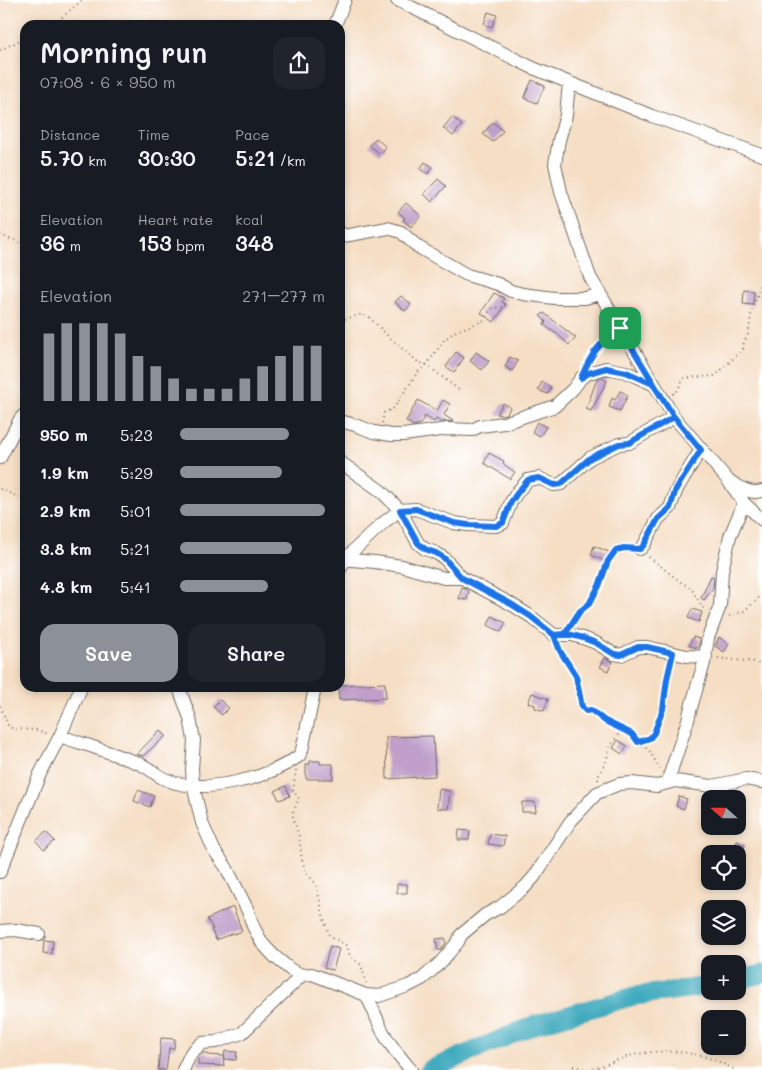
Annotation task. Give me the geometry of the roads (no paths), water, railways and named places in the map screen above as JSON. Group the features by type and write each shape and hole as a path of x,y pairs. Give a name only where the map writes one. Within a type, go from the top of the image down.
{"street":[{"path":"337,20 345,0"},
{"path":"397,0 533,68 652,116 762,156"},
{"path":"569,83 566,115 556,153 557,178 586,268 661,398 674,417 727,479 744,503 762,519"},
{"path":"345,236 388,228 401,232 418,247 445,264 467,275 498,284 522,294 554,298 585,298 600,294"},
{"path":"345,423 374,432 403,435 448,429 465,431 480,426 504,423 555,406 573,389 581,378 589,373 606,368 626,372 653,384"},
{"path":"345,560 383,523 400,510 416,509 454,523 468,525 496,526 503,523 511,502 528,480 539,478 554,485 561,484 590,458 619,444 629,443 674,417"},
{"path":"0,458 20,419"},
{"path":"640,549 658,519 670,508 676,489 701,450"},
{"path":"345,466 381,491 400,510 418,543 425,549 444,558 462,578 511,604 559,634 572,635 596,643 614,654 621,655 638,647 647,647 673,653 706,657"},
{"path":"727,479 741,488 758,492 762,519"},
{"path":"180,692 190,718 194,740 193,785 202,823 214,850 226,867 248,911 262,943 291,970 302,975 312,974 366,995 379,996 408,986 422,978 440,963 458,942 461,935 485,915 500,907 525,887 534,877 570,822 597,793 619,784 632,783 657,786 669,779 706,657 708,638 720,606 722,571 730,536 744,503"},
{"path":"345,563 376,562 402,566 444,578 462,578"},
{"path":"0,872 37,782 79,692"},
{"path":"60,736 120,756 148,768 166,780 209,787 232,784 264,773 299,756 308,726 314,692"},
{"path":"669,779 712,786 746,779 762,782"},
{"path":"0,931 16,930 39,934"},
{"path":"183,1070 191,1053 202,1043 216,1042 242,1033 302,975"},
{"path":"366,995 376,1012 382,1029 411,1070"}],"waterway":[{"path":"746,978 762,974"},
{"path":"429,1070 534,1025 634,996 701,987"}]}
